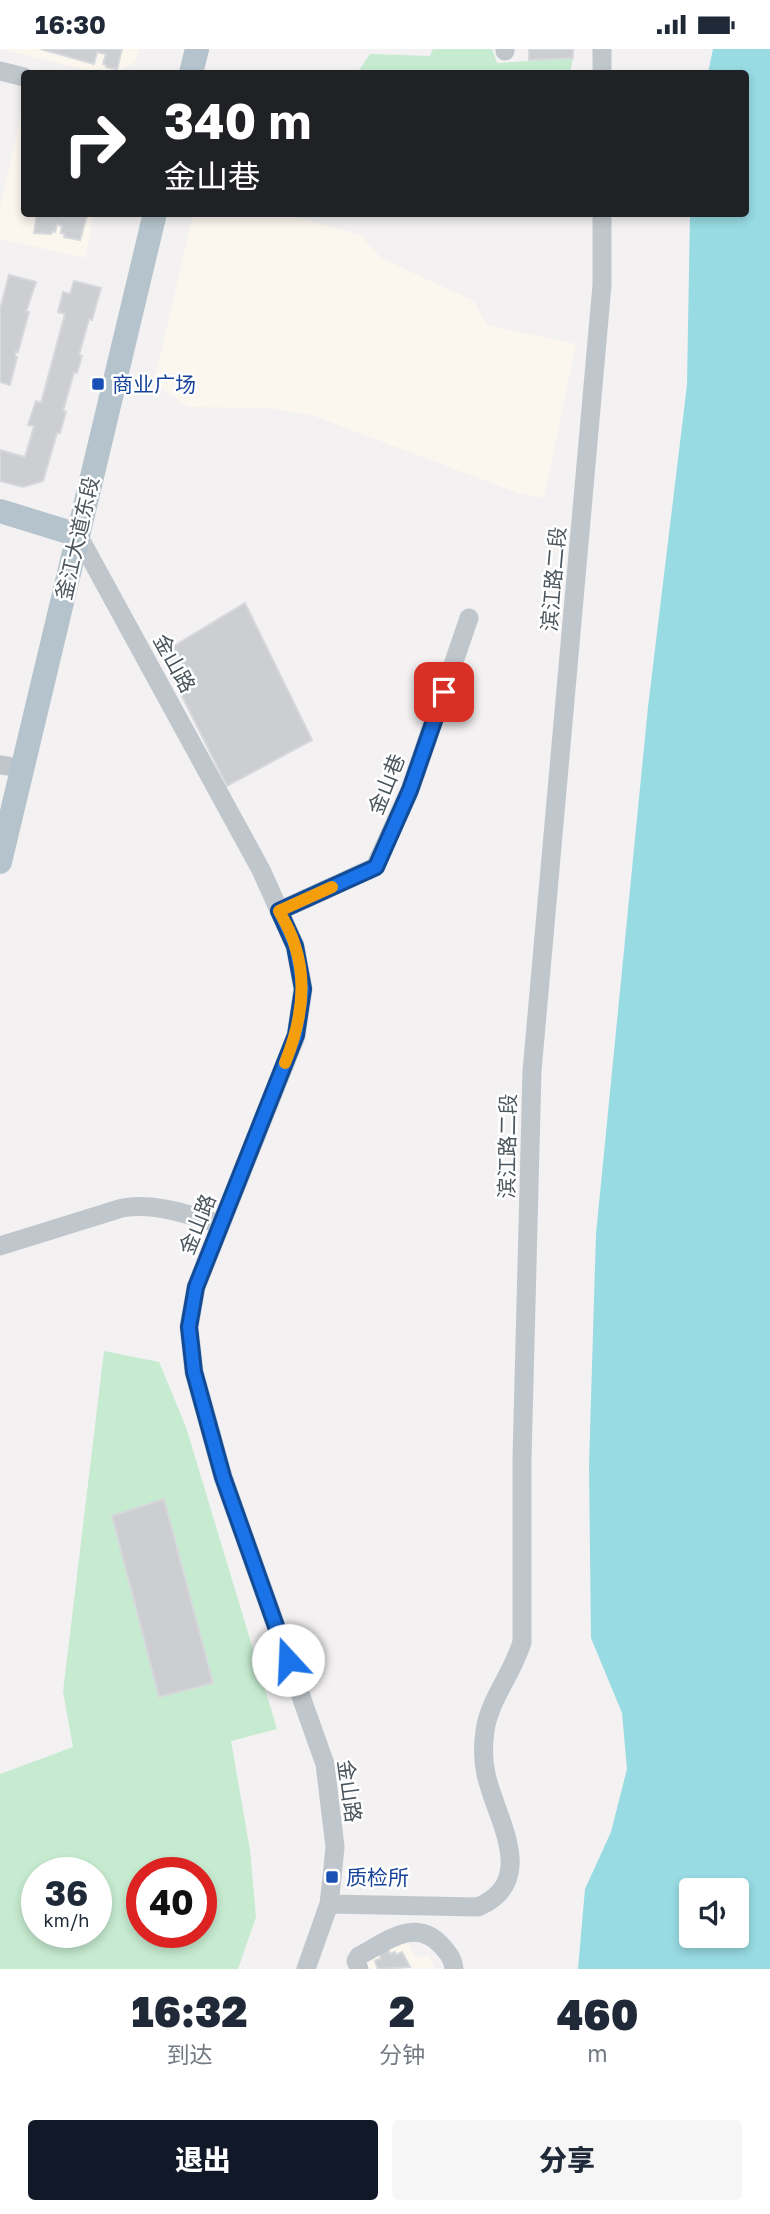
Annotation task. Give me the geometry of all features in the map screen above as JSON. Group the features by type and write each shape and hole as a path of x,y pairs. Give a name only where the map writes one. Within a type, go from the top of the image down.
{"main road":[{"path":"180,70 185,49"},
{"path":"192,70 197,49"},
{"name":"釜江大道东段","path":"0,862 141,217"},
{"name":"釜江大道东段","path":"0,799 4,765 70,533 154,217"},
{"path":"0,511 70,533"}],"street":[{"path":"602,49 602,70"},
{"path":"0,71 21,76"},
{"name":"滨江路二段","path":"329,1904 478,1907 498,1894 505,1884 509,1870 507,1835 485,1774 483,1751 488,1720 517,1660 522,1642 522,1459 532,1071 602,285 602,217"},
{"name":"金山路","path":"70,533 261,870 295,946 303,989 296,1035 196,1287 189,1327 194,1372 223,1477 325,1764 335,1847 329,1904 306,1969"},
{"name":"金山巷","path":"279,911 376,867 410,790 469,618"},
{"path":"0,1245 140,1205 158,1206 221,1224"},
{"path":"359,1969 356,1961 359,1956 401,1934 411,1932 427,1933 431,1936 452,1957 454,1969"}],"shaded area":[{"path":"0,49 139,49 135,62 121,70 87,70"},
{"path":"21,114 21,217 93,217 85,258 0,239 0,208"},
{"name":"商业广场","path":"192,217 296,217 360,235 381,258 474,301 487,325 576,344 544,498 518,493 314,416 269,408 188,407 154,383"},
{"path":"407,1940 415,1957 429,1956 435,1969 367,1969 365,1955"}],"green space":[{"path":"433,49 492,49 497,63 573,58 571,70 359,70 370,54 430,56"},
{"path":"104,1351 159,1362 186,1427 277,1729 231,1741 250,1850 256,1917 238,1969 0,1969 0,1774 73,1747 63,1692"}],"water":[{"path":"713,49 770,49 770,1969 578,1969 585,1889 611,1832 627,1769 622,1713 591,1638 589,1465 596,1234 648,707 687,385 690,217 749,217 749,70 709,70"}],"building":[{"path":"41,49 122,49 117,69 103,64 106,54 97,52 94,64"},
{"path":"529,49 573,49 573,58 529,60"},
{"path":"36,217 86,217 80,240 64,237 65,234 61,233 62,226 57,224 55,232 52,231 51,234 34,233"},
{"path":"9,275 36,282 26,312 29,312 18,352 16,351 10,385 0,382 0,309"},
{"path":"74,281 101,288 92,320 89,319 79,355 82,356 77,373 74,372 63,411 66,412 43,481 23,487 0,481 0,450 25,457 34,426 28,425 36,401 41,403 65,314 58,312 63,292 70,294"},
{"path":"245,603 312,740 227,786 161,654"},
{"path":"164,1499 213,1683 159,1697 112,1516"},
{"path":"388,1949 390,1954 402,1952 410,1967 378,1969 375,1961 381,1958 379,1953"}],"slow traffic":[{"path":"285,1063 296,1035 303,989 295,946 279,911 332,887"}],"place":[{"name":"商业广场","path":"98,384"},
{"name":"质检所","path":"332,1877"}],"route":[{"path":"288,1660 223,1477 194,1372 189,1327 196,1287 296,1035 303,989 295,946 279,911 376,867 410,790 444,692"}]}
